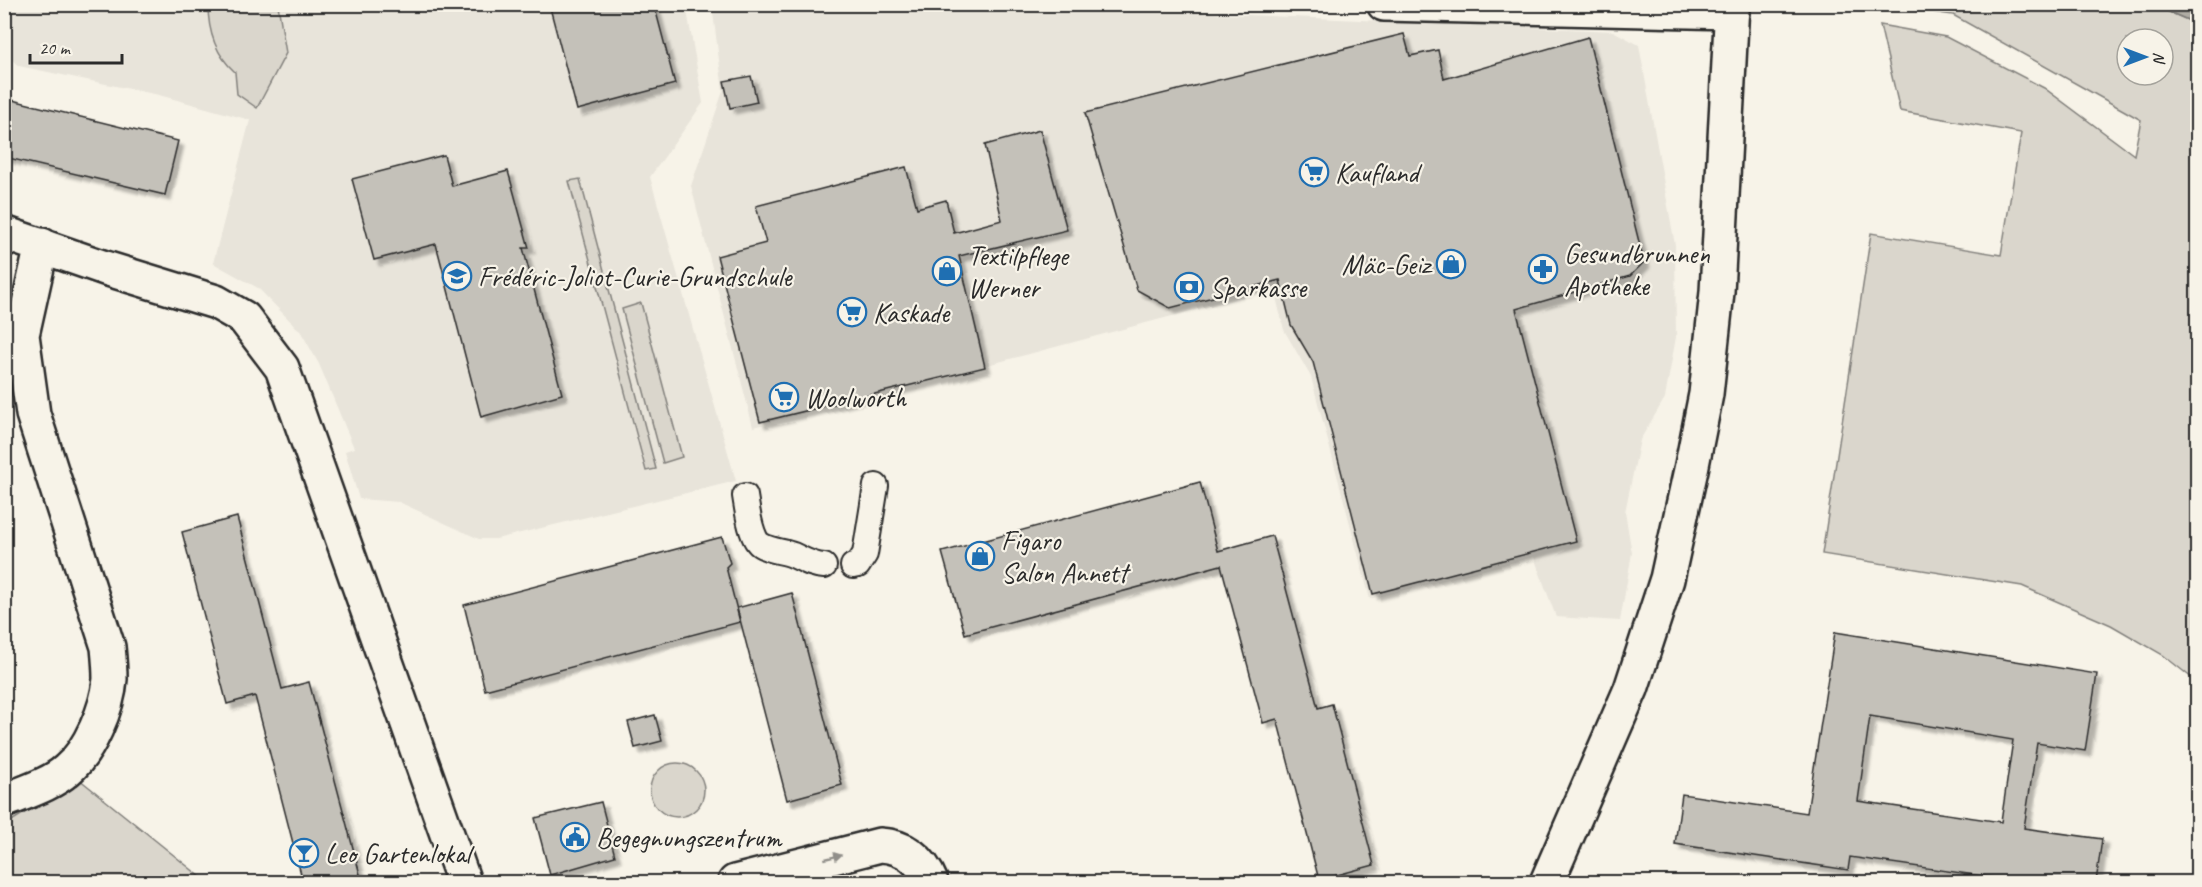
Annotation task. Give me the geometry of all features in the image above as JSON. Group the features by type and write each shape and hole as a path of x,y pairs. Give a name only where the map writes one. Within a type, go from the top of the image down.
{"street":[{"path":"1384,4 1732,8 1717,292 1706,394 1686,494 1666,579 1631,689 1547,882"},
{"path":"4,233 105,268 216,302 244,318 282,368 464,882"},
{"path":"4,801 40,786 68,770 90,742 102,713 110,681 108,646 33,414 13,338 42,245"},
{"path":"745,496 753,535 759,545 792,555 814,565 858,565 865,554 876,486"},
{"path":"735,882 880,845 900,849 916,859 926,870 931,882"}],"shaded area":[{"path":"1118,4 1224,14 1613,31 1639,45 1675,245 1676,337 1665,398 1640,440 1625,512 1632,553 1620,621 1556,617 1534,557 1370,599 1311,377 1284,330 1274,289 753,427 691,186 723,91 712,5"},
{"name":"Frédéric-Joliot-Curie-Grundschule","path":"5,5 686,5 703,103 650,177 736,481 496,539 479,539 399,502 359,499 345,451 354,448 319,364 301,332 258,288 213,263 250,120 159,95 19,66 5,54"},
{"path":"208,5 278,5 286,53 257,108 237,94 235,72 222,58 211,33"},
{"path":"1882,5 2153,5 2197,24 2197,682 2163,655 2111,625 2022,586 1822,554 1871,233 2001,255 2021,133 1900,111 1880,25 1946,37 2044,88 2134,155 2141,120 1953,15"},
{"path":"2153,5 2197,5 2197,24"},
{"path":"580,179 656,469 646,471 569,181"},
{"path":"641,303 682,457 663,463 622,309"},
{"path":"677,763 687,765 696,771 702,780 704,790 702,800 696,809 687,815 677,817 667,815 658,809 652,800 650,790 652,780 658,771 667,765"},
{"path":"79,779 207,882 5,882 5,825"}],"building":[{"path":"549,4 654,4 675,84 577,110"},
{"path":"1404,34 1410,56 1438,50 1444,79 1588,37 1644,262 1630,276 1516,309 1576,541 1373,594 1313,362 1291,325 1280,280 1170,308 1137,290 1085,113"},
{"path":"751,76 757,102 730,108 724,81"},
{"path":"4,98 178,141 165,195 4,157"},
{"name":"Kaskade","path":"1040,130 1067,230 959,256 985,367 760,422 717,256 766,243 756,206 906,167 917,208 946,200 954,233 1002,220 985,145"},
{"path":"444,155 452,186 508,171 529,248 523,248 562,394 481,417 436,244 374,260 352,179"},
{"path":"1200,482 1218,551 1272,536 1318,708 1332,704 1374,865 1319,880 1277,719 1263,723 1221,565 965,634 942,552"},
{"path":"237,517 282,689 309,682 362,882 303,882 255,696 227,704 182,532"},
{"path":"722,537 730,563 726,567 740,622 485,690 464,605"},
{"path":"792,593 842,785 787,800 737,608"},
{"path":"1835,632 2097,674 2085,751 2037,743 2024,828 2102,839 2096,882 2024,882 1850,857 1848,870 1675,844 1682,794 1807,813","holes":["1870,716 2013,740 2001,822 1858,801"]},
{"path":"655,715 662,741 635,748 628,722"},
{"name":"Begegnungszentrum","path":"601,802 615,856 550,875 535,818"}],"place":[{"name":"Kaufland","path":"1314,172"},
{"name":"Mäc-Geiz","path":"1451,264"},
{"name":"Gesundbrunnen Apotheke","path":"1543,269"},
{"name":"Textilpflege Werner","path":"947,271"},
{"name":"Frédéric-Joliot-Curie-Grundschule","path":"457,276"},
{"name":"Sparkasse","path":"1189,287"},
{"name":"Kaskade","path":"852,312"},
{"name":"Woolworth","path":"784,397"},
{"name":"Figaro Salon Annett","path":"980,556"},
{"name":"Begegnungszentrum","path":"575,837"},
{"name":"Leo Gartenlokal","path":"304,853"}]}
